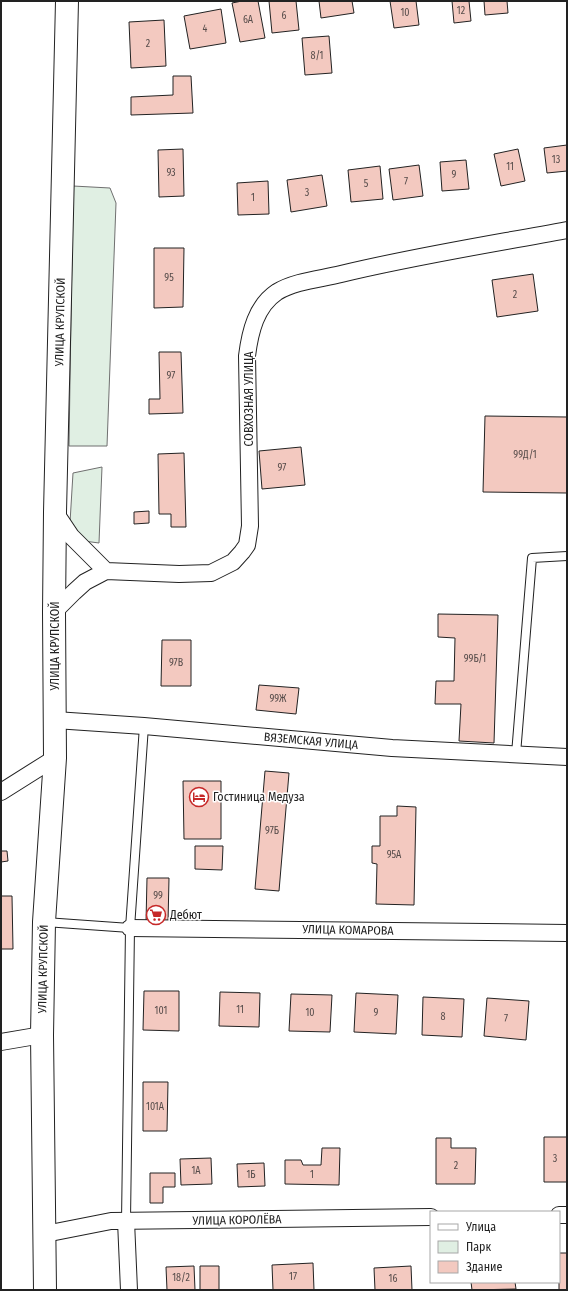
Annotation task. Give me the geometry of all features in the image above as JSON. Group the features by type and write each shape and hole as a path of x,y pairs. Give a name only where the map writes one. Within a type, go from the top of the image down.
{"main road":[{"name":"УЛИЦА КРУПСКОЙ","path":"45,1290 42,1035 44,922 55,758 54,612 67,1"}],"street":[{"name":"СОВХОЗНАЯ УЛИЦА","path":"106,570 179,574 211,573 233,562 247,545 250,526 247,356 249,337 254,322 268,301 276,293 290,286 363,268 567,230"},
{"path":"54,612 85,582 106,570 71,536 56,512"},
{"name":"ВЯЗЕМСКАЯ УЛИЦА","path":"55,720 144,726 392,748 567,757"},
{"path":"1,792 55,758"},
{"name":"УЛИЦА КОМАРОВА","path":"130,928 567,933"},
{"path":"1,1042 42,1035"},
{"name":"УЛИЦА КОРОЛЁВА","path":"45,1234 112,1222 126,1221 430,1217"},
{"path":"126,1221 130,1290"}],"lane":[{"path":"516,754 532,558 567,556"},
{"path":"126,1221 130,928 144,726"},
{"path":"44,922 130,928"}],"green space":[{"path":"73,186 110,188 116,203 107,446 69,446"},
{"path":"102,467 99,543 69,539 73,473"}],"building":[{"path":"242,1 258,1 265,38 240,42 232,3"},
{"path":"269,1 296,1 299,30 272,33"},
{"path":"319,1 352,1 354,13 321,18"},
{"path":"390,1 416,1 419,25 394,28"},
{"path":"452,1 469,1 471,21 454,23"},
{"path":"484,1 507,1 508,13 485,15"},
{"path":"221,9 226,43 190,49 184,16"},
{"path":"164,20 166,66 131,68 129,22"},
{"path":"329,36 332,73 305,75 302,38"},
{"path":"173,76 191,76 193,113 131,115 131,97 173,95"},
{"path":"567,145 567,171 547,173 544,148"},
{"path":"183,149 184,196 159,197 158,150"},
{"path":"518,149 525,181 501,186 494,154"},
{"path":"466,160 469,189 442,191 440,162"},
{"path":"419,165 423,196 393,200 389,169"},
{"path":"380,166 383,199 351,202 348,170"},
{"path":"322,175 327,206 291,212 287,180"},
{"path":"268,181 269,214 238,215 237,183"},
{"path":"154,248 184,248 183,307 154,308"},
{"path":"533,274 538,311 497,317 492,280"},
{"path":"159,352 181,352 183,413 149,414 149,399 160,399"},
{"path":"485,416 567,417 567,493 483,492"},
{"path":"301,447 305,485 262,489 259,451"},
{"path":"184,453 186,527 171,527 171,514 159,514 158,454"},
{"path":"149,511 149,523 134,524 134,512"},
{"path":"438,614 498,615 494,743 459,741 461,704 435,704 436,681 454,681 455,638 438,637"},
{"path":"162,640 191,640 191,686 161,686"},
{"path":"259,685 299,688 296,714 256,710"},
{"path":"265,771 289,773 279,891 255,889"},
{"path":"183,781 221,781 221,839 184,839"},
{"path":"397,806 416,807 414,905 376,904 377,864 372,863 372,846 380,846 380,816 397,816"},
{"path":"195,846 223,846 222,870 195,869"},
{"path":"1,851 7,851 8,861 1,862"},
{"path":"147,878 169,878 168,923 146,922"},
{"path":"1,896 12,896 13,949 1,949"},
{"path":"144,991 179,991 179,1031 143,1030"},
{"path":"220,992 260,993 259,1027 219,1026"},
{"path":"356,993 398,995 396,1034 354,1032"},
{"path":"291,994 332,995 330,1032 289,1031"},
{"path":"423,997 464,999 462,1037 422,1035"},
{"path":"487,998 529,1001 526,1040 484,1036"},
{"path":"143,1082 168,1082 167,1131 143,1131"},
{"path":"544,1137 567,1137 567,1182 544,1182"},
{"path":"436,1138 451,1138 451,1148 476,1148 475,1184 436,1184"},
{"path":"322,1148 340,1148 339,1185 285,1184 285,1160 301,1160 303,1165 321,1165"},
{"path":"211,1158 212,1184 181,1185 180,1159"},
{"path":"264,1163 265,1186 238,1187 237,1164"},
{"path":"150,1173 175,1173 175,1187 163,1187 163,1203 150,1203"},
{"path":"560,1253 567,1253 567,1290 559,1290"},
{"path":"313,1263 314,1290 273,1290 272,1265"},
{"path":"194,1266 195,1290 167,1290 166,1267"},
{"path":"200,1266 219,1266 219,1290 200,1290"},
{"path":"411,1266 412,1290 375,1290 374,1268"},
{"path":"471,1283 515,1283 516,1289 472,1290"}],"place":[{"name":"Гостиница Медуза","path":"199,797"},
{"name":"Дебют","path":"156,915"}]}
